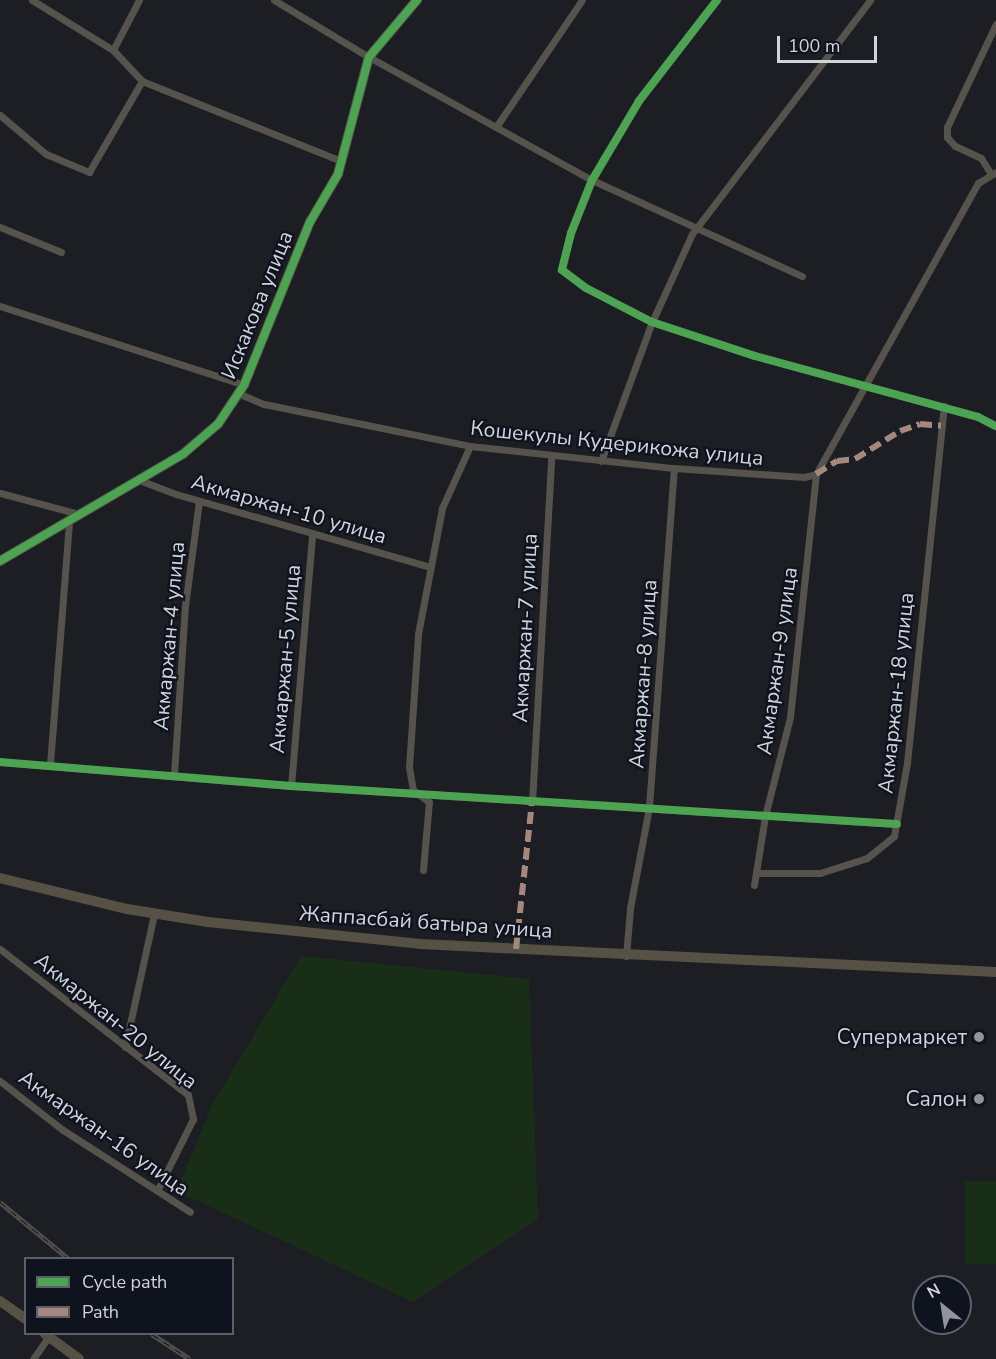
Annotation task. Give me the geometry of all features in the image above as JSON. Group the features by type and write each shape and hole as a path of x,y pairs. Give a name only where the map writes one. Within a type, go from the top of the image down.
{"main road":[{"name":"Искакова улица","path":"0,561 139,480 204,439 242,390 310,222 338,174 369,57 417,0"},
{"name":"Жаппасбай батыра улица","path":"0,878 154,914 228,925 420,944 854,967"},
{"path":"854,967 996,972"},
{"path":"854,967 996,979"},
{"path":"0,1301 24,1318"},
{"path":"47,1335 79,1359"}],"street":[{"path":"32,0 112,50 142,81 341,161"},
{"path":"112,50 139,0"},
{"path":"274,0 369,57 592,180 802,276"},
{"path":"496,127 582,0"},
{"path":"717,0 639,101 592,180 571,233 562,270 586,288 652,322 755,356 944,406 996,426"},
{"path":"601,461 652,322 698,228 870,0"},
{"path":"816,474 868,386 978,183 993,173 981,158 955,146 947,137 947,127 996,24"},
{"path":"0,114 46,154 88,172 142,81"},
{"path":"0,227 61,252"},
{"name":"Кошекулы Кудерикожа улица","path":"0,306 242,390 264,404 470,446 551,457 804,477 816,474"},
{"name":"Акмаржан-18 улица","path":"756,873 820,873 867,858 894,836 944,406"},
{"path":"423,870 429,802 424,795 413,790 409,767 418,634 442,508 470,446"},
{"name":"Акмаржан-7 улица","path":"532,802 551,457"},
{"name":"Акмаржан-8 улица","path":"626,956 635,880 649,807 674,468"},
{"name":"Акмаржан-9 улица","path":"754,885 765,816 790,717 816,474"},
{"name":"Акмаржан-10 улица","path":"139,480 199,501 431,567"},
{"path":"0,493 74,517 50,764"},
{"name":"Акмаржан-4 улица","path":"174,775 185,606 199,501"},
{"name":"Акмаржан-5 улица","path":"291,786 312,534"},
{"path":"0,762 50,764 291,786 897,824"},
{"path":"125,1047 154,914"},
{"name":"Акмаржан-20 улица","path":"0,949 188,1095 193,1107 193,1119 157,1191"},
{"name":"Акмаржан-16 улица","path":"0,1081 63,1130 190,1212"},
{"path":"33,1359 47,1335"}],"green space":[{"path":"301,956 529,979 538,1219 413,1302 177,1191 212,1105"},
{"path":"965,1181 996,1181 996,1264 965,1264"}],"railway":[{"path":"0,1202 67,1257"},
{"path":"154,1335 190,1359"}],"marked path":[{"path":"816,474 837,461 855,459 900,431 920,424 941,426"},
{"path":"516,949 532,802"}],"cycle path":[{"path":"0,561 183,454 218,424 244,385 310,222 338,174 369,57 417,0"},
{"path":"717,0 639,101 592,180 571,233 562,270 586,288 652,322 755,356 978,417 996,426"},
{"path":"0,762 291,786 897,824"}],"place":[{"name":"Супермаркет","path":"979,1037"},
{"name":"Салон","path":"979,1099"}]}
